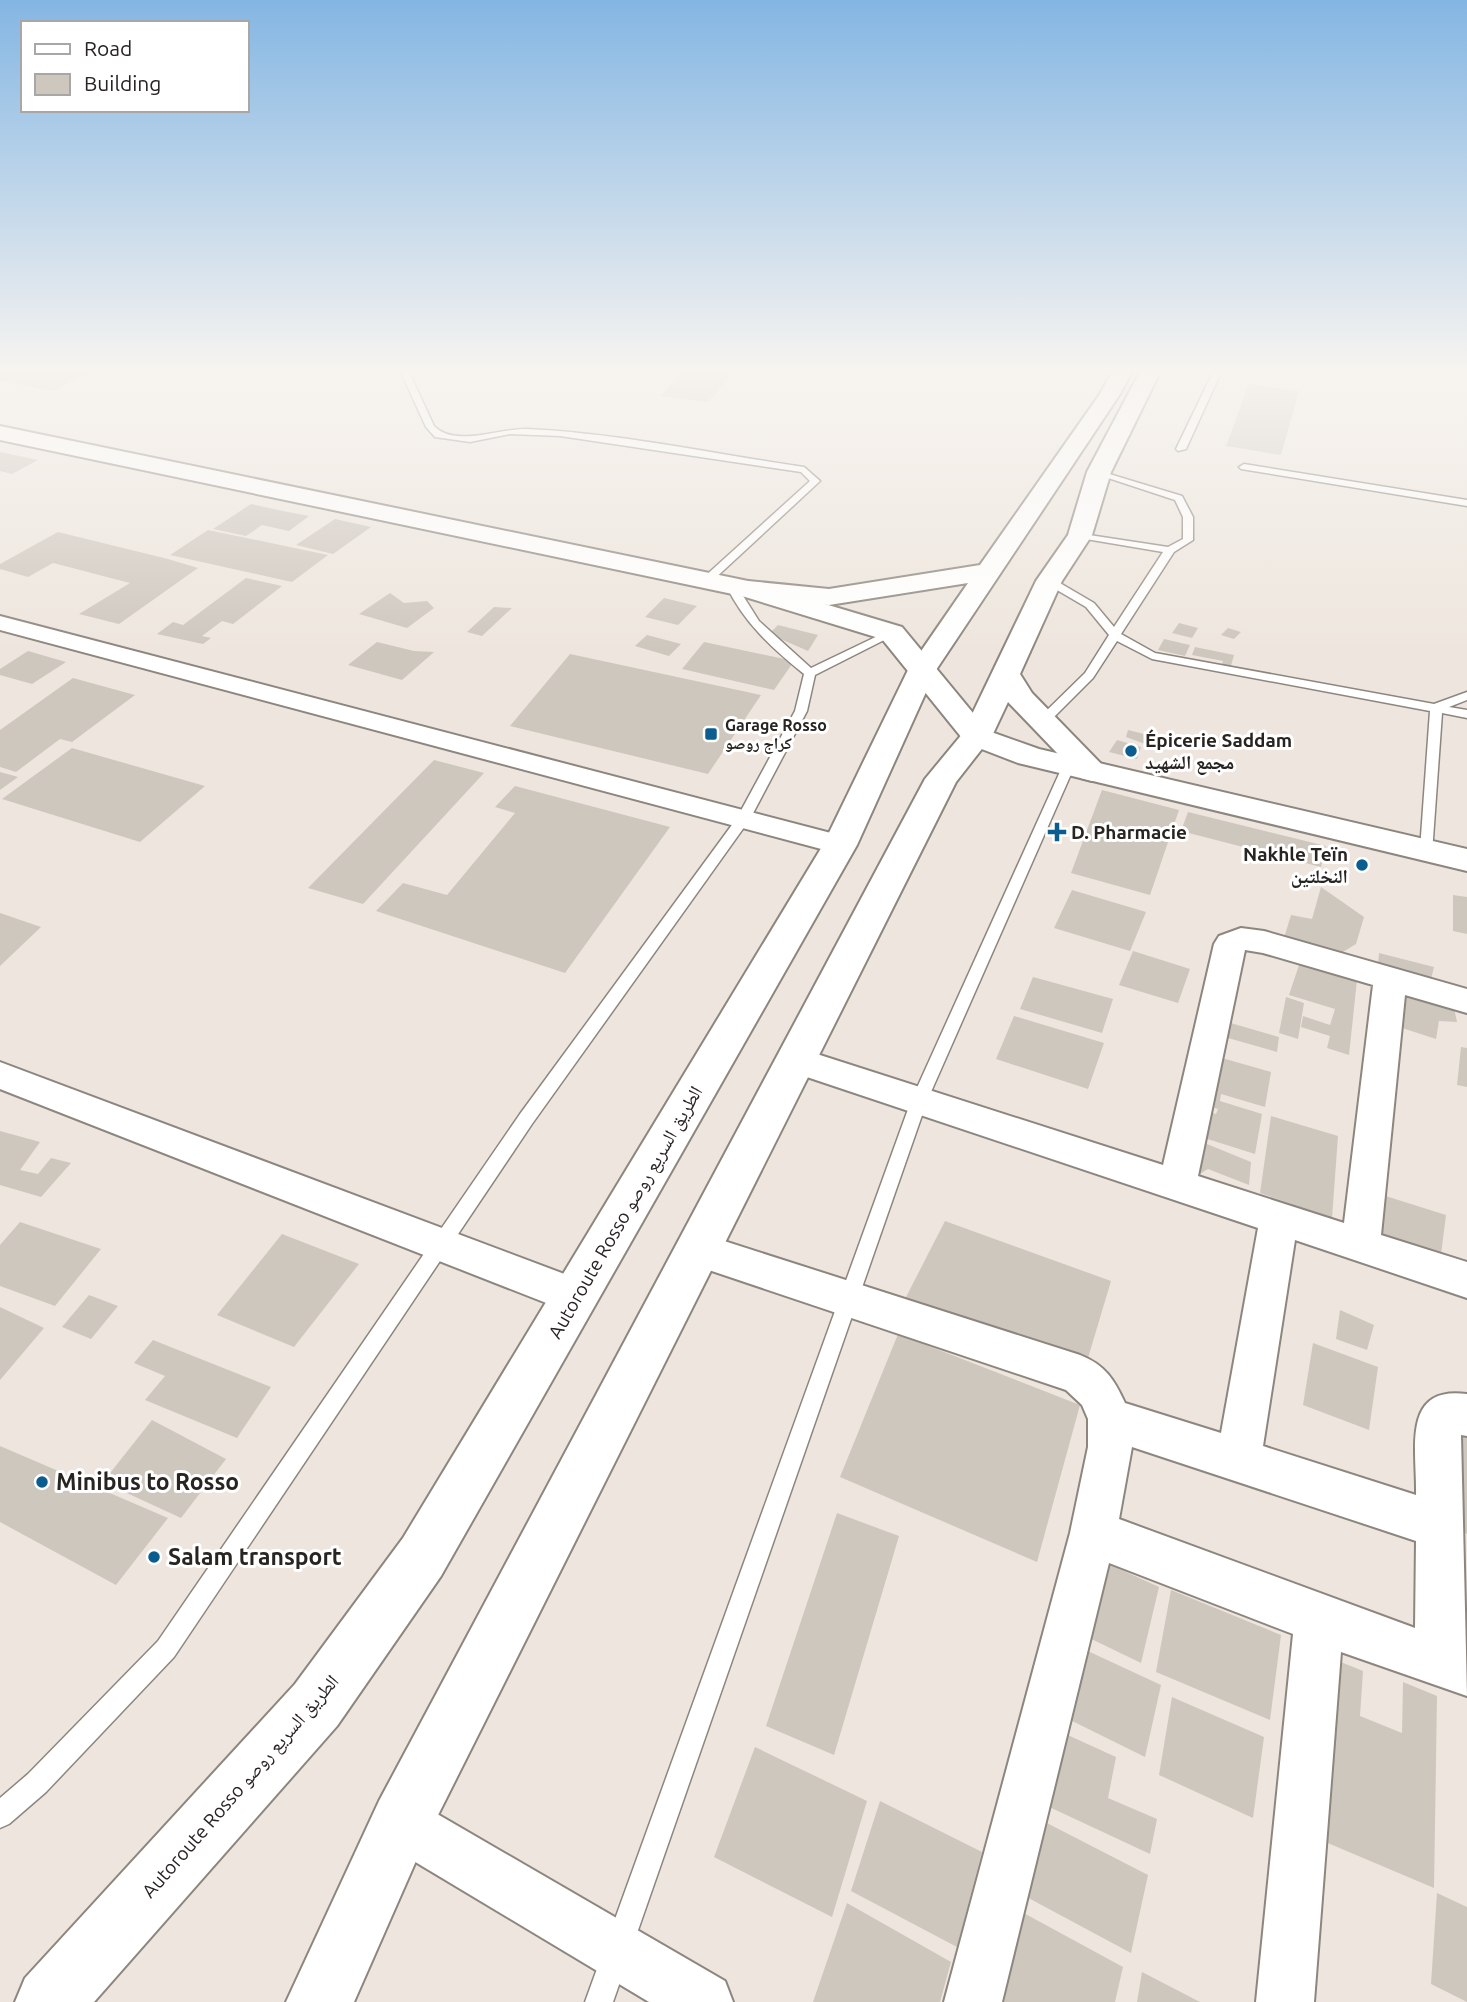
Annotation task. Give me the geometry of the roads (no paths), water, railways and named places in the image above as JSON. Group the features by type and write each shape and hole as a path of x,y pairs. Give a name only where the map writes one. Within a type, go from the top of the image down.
{"main road":[{"path":"137,461 740,587 892,634 977,736 1029,756 1467,860"},
{"name":"Autoroute Rosso الطريق السريع روصو","path":"49,2002 316,1705 422,1557 577,1297 839,845 922,670 1063,461"},
{"path":"320,2002 401,1823 696,1249 941,779 977,736 1049,581 1080,536 1104,461"},
{"path":"740,587 829,597 987,572"},
{"path":"1006,674 1020,698 1043,721 1081,768"}],"street":[{"path":"0,623 839,845"},
{"path":"1177,1186 1230,944 1241,939 1264,942 1467,1001"},
{"path":"1361,1243 1391,980"},
{"path":"795,1060 1177,1186 1361,1243 1467,1280"},
{"path":"0,1075 577,1297"},
{"path":"1238,1461 1279,1218"},
{"path":"696,1249 1080,1375 1098,1391 1110,1419 1110,1447 1093,1533 973,2002"},
{"path":"1093,1533 1319,1620 1454,1666 1439,1525 1438,1420 1446,1412 1467,1415"},
{"path":"1110,1419 1439,1525"},
{"path":"1285,2002 1319,1620"},
{"path":"401,1823 704,2002"}],"lane":[{"path":"707,580 815,481 804,470 747,461"},
{"path":"1244,467 1467,503"},
{"path":"1043,721 1089,675 1170,550 1188,540 1188,517 1179,498 1099,472"},
{"path":"1080,536 1170,550"},
{"path":"1049,581 1090,605 1116,636 1152,656 1467,715"},
{"path":"740,587 738,603 760,632 810,673"},
{"path":"810,673 892,634"},
{"path":"0,1815 37,1783 166,1649 443,1245 526,1119 743,819 801,711 810,673"},
{"path":"1436,708 1467,696"},
{"path":"1427,850 1436,708"},
{"path":"599,2002 615,1949 919,1101 1081,768"}],"place":[{"name":"Garage Rosso كراج روصو","path":"711,734"},
{"name":"Épicerie Saddam مجمع الشهيد","path":"1131,751"},
{"name":"D. Pharmacie","path":"1057,832"},
{"name":"Nakhle Teïn النخلتين","path":"1362,865"},
{"name":"Minibus to Rosso","path":"42,1482"},
{"name":"Salam transport","path":"154,1557"}]}
